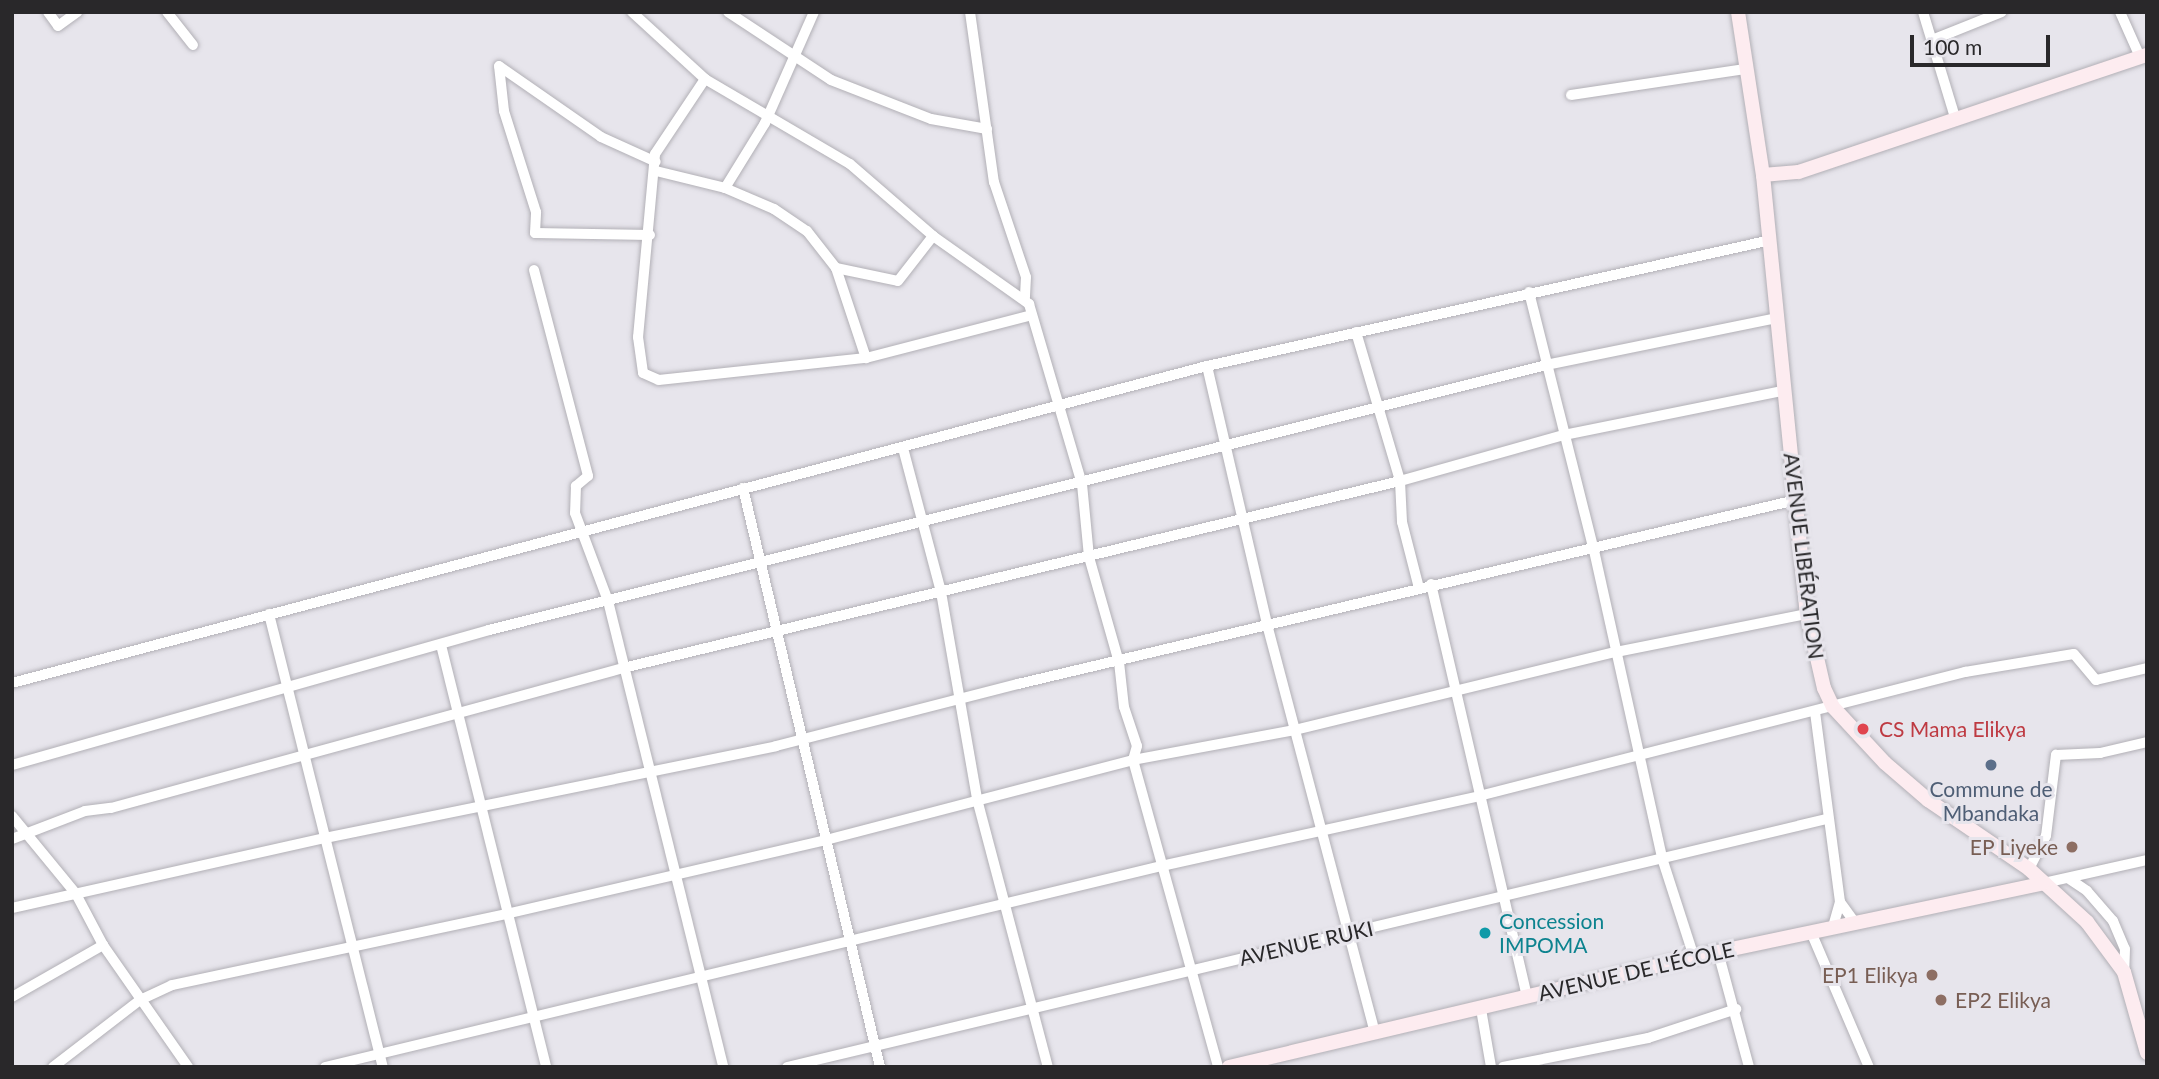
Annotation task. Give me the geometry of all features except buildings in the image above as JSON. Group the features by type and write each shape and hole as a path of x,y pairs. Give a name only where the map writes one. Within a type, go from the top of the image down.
{"street":[{"path":"48,12 58,26 77,12"},
{"path":"167,12 193,45"},
{"path":"632,12 645,22 673,54 705,79 765,118 850,164 933,236 1025,298"},
{"path":"645,22 652,12"},
{"path":"728,12 794,57 873,99 931,119 987,130"},
{"path":"724,188 765,118 814,12"},
{"path":"970,12 998,199 1027,277 1025,298 1061,408 1082,484 1089,556 1119,662 1124,706 1137,746 1133,760 1166,865 1190,970 1218,1067"},
{"name":"AVENUE LIBÉRATION","path":"1738,12 1763,174 1766,241 1807,614 1817,666 1833,708 1862,741 1928,800 2029,869 2087,922 2124,972 2142,1016 2147,1053"},
{"path":"1923,12 1955,117"},
{"path":"1932,40 2002,12"},
{"path":"1763,174 1799,172 1955,117 2143,56 2120,12"},
{"path":"650,235 535,233 536,212 504,111 499,66 601,137 656,166 724,188 796,220 836,268 866,358"},
{"path":"1571,95 1745,69"},
{"path":"705,79 655,154 650,235 638,337 643,373 652,379 866,358 1032,315"},
{"path":"836,268 898,281 933,236"},
{"path":"12,683 581,535 743,488 1061,408 1207,366 1766,241"},
{"path":"534,270 589,476 576,486 575,513 581,535 608,601 699,979 723,1067"},
{"path":"1529,292 1593,547 1636,754 1662,858 1694,957"},
{"path":"12,765 608,601 1382,410 1546,365 1776,318"},
{"path":"1356,332 1382,410 1401,481 1402,522 1425,586 1454,691 1527,996"},
{"path":"1207,366 1240,518 1375,1032"},
{"path":"12,839 85,811 111,808 305,756 460,710 623,668 1401,481 1564,435 1783,391"},
{"path":"903,448 941,592 977,799 1048,1067"},
{"path":"743,488 779,632 872,1046 880,1067"},
{"path":"12,908 325,838 802,739 958,699 1268,628 1425,586 1796,500"},
{"path":"269,614 350,945 383,1067"},
{"path":"52,1067 140,1000 172,985 350,945 506,914 826,840 1133,760 1295,730 1616,652 1807,614"},
{"path":"441,645 460,710 506,914 546,1067"},
{"path":"325,1067 1166,865 1479,796 1636,754 1833,708 1965,673 2074,654 2096,680 2147,668"},
{"path":"1815,712 1826,819 1840,902 1833,926"},
{"path":"2029,869 2046,836 2056,755 2100,753 2147,742"},
{"path":"12,816 24,835 76,894 103,945 188,1067"},
{"name":"AVENUE RUKI","path":"787,1067 1826,819"},
{"path":"2044,883 2147,860"},
{"path":"2068,878 2087,891 2113,921 2125,950 2124,972"},
{"name":"AVENUE DE L'ÉCOLE","path":"1229,1067 1287,1060 1375,1032 1527,996 1854,921 2044,883"},
{"path":"1840,902 1854,921"},
{"path":"1811,932 1869,1067"},
{"path":"12,997 103,945"},
{"path":"1718,952 1736,1009 1749,1067"},
{"path":"1481,1009 1491,1067"},
{"path":"1503,1067 1648,1038 1736,1009"}],"place":[{"name":"CS Mama Elikya","path":"1863,729"},
{"name":"Commune de Mbandaka","path":"1991,765"},
{"name":"EP Liyeke","path":"2072,847"},
{"name":"Concession IMPOMA","path":"1485,933"},
{"name":"EP1 Elikya","path":"1932,975"},
{"name":"EP2 Elikya","path":"1941,1000"}]}
